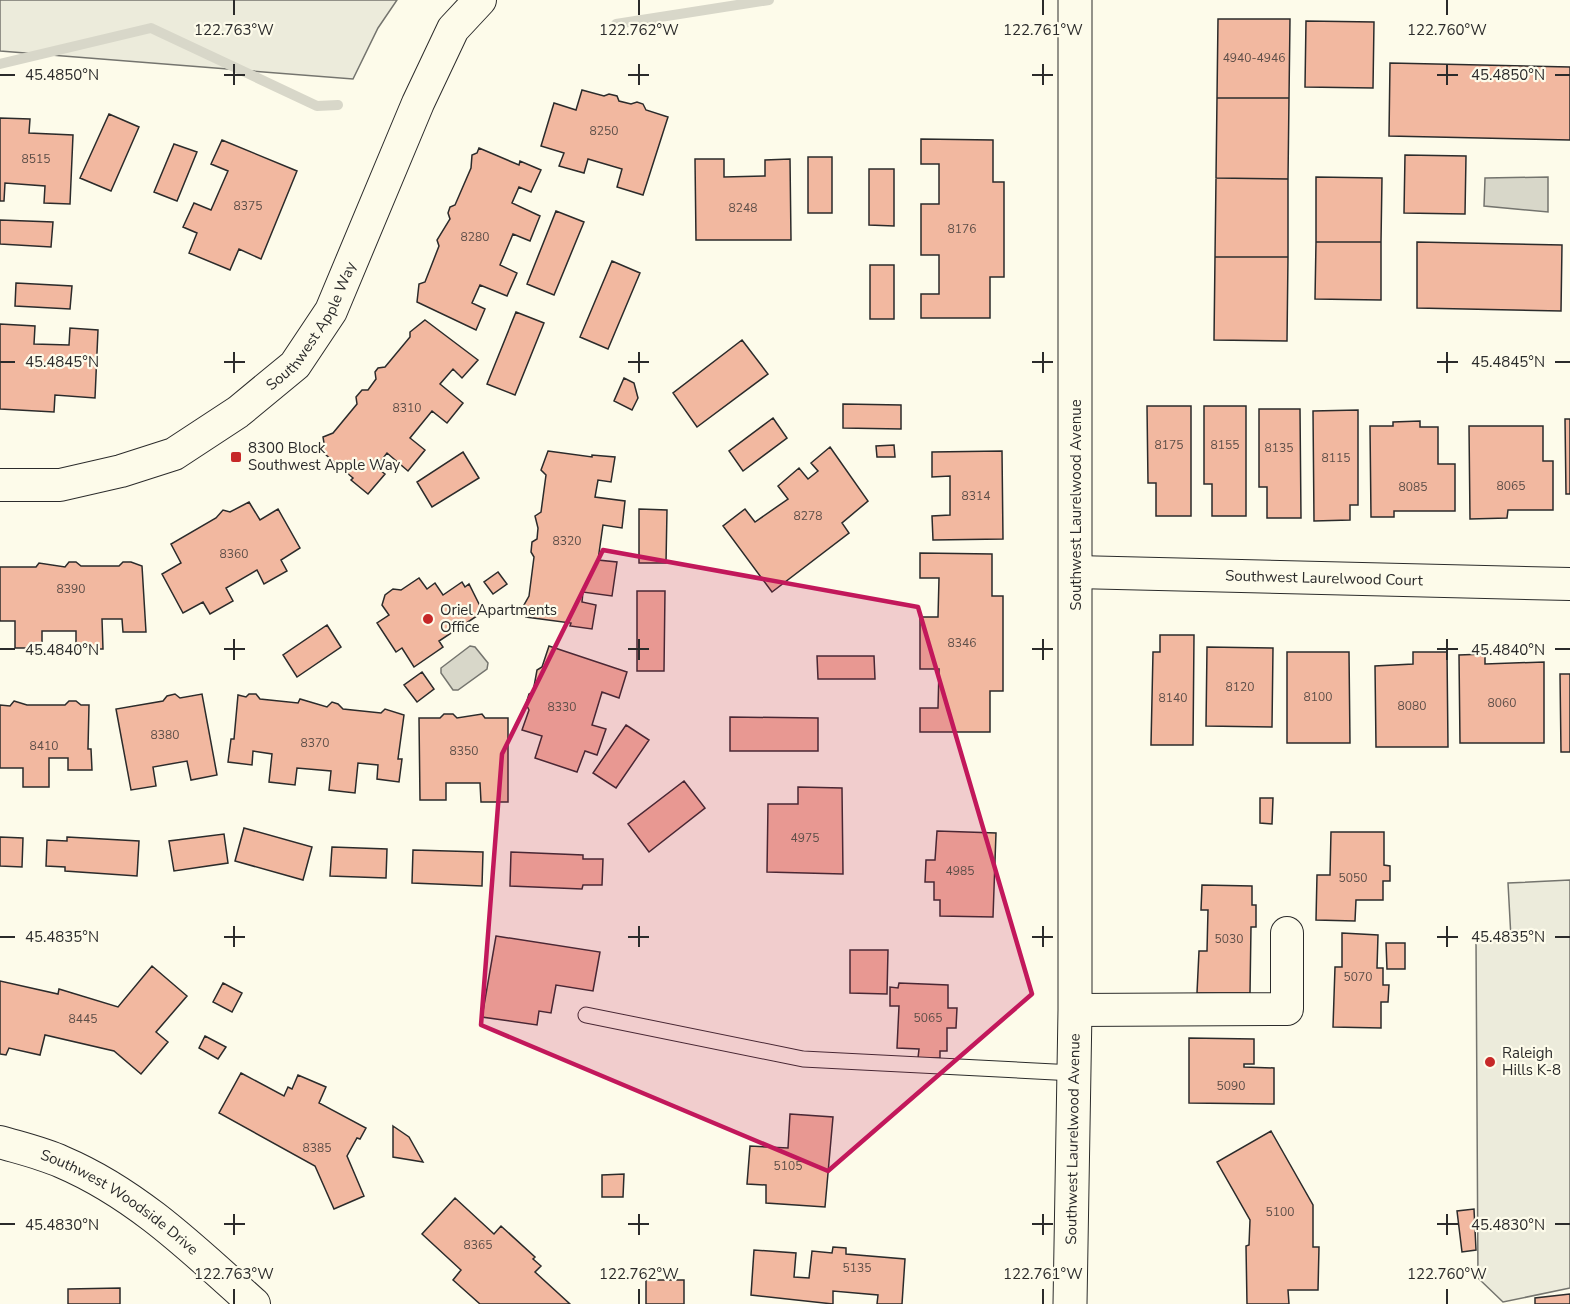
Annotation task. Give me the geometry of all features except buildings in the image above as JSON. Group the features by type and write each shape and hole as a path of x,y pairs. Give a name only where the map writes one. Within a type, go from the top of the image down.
{"street":[{"name":"Southwest Apple Way","path":"0,485 60,485 121,471 174,454 238,412 295,365 331,311 418,103 453,28 480,0"},
{"name":"Southwest Laurelwood Avenue","path":"1070,1304 1075,1010 1075,0"},
{"name":"Southwest Laurelwood Court","path":"1076,572 1570,584"},
{"path":"1075,1010 1287,1009 1287,933"},
{"name":"Southwest Woodside Drive","path":"0,1142 61,1161 117,1190 171,1228 254,1304"}],"lane":[{"path":"586,1015 803,1059 1074,1073"}],"highlighted area":[{"path":"603,550 918,607 1032,994 828,1171 481,1025 502,754"}],"shaded area":[{"path":"0,0 397,0 378,28 353,79 0,51"},
{"path":"1548,177 1548,212 1484,206 1485,178"},
{"path":"470,646 475,647 488,663 487,669 458,690 453,690 441,673 441,668"},
{"path":"1570,880 1570,1288 1503,1302 1478,1278 1476,940 1511,938 1508,883"}],"waterway":[{"path":"616,24 769,0"},
{"path":"0,64 151,28 317,106 338,105"}],"place":[{"name":"8300 Block Southwest Apple Way","path":"236,457"},
{"name":"Oriel Apartments Office","path":"428,619"},
{"name":"Raleigh Hills K-8","path":"1490,1062"}]}
